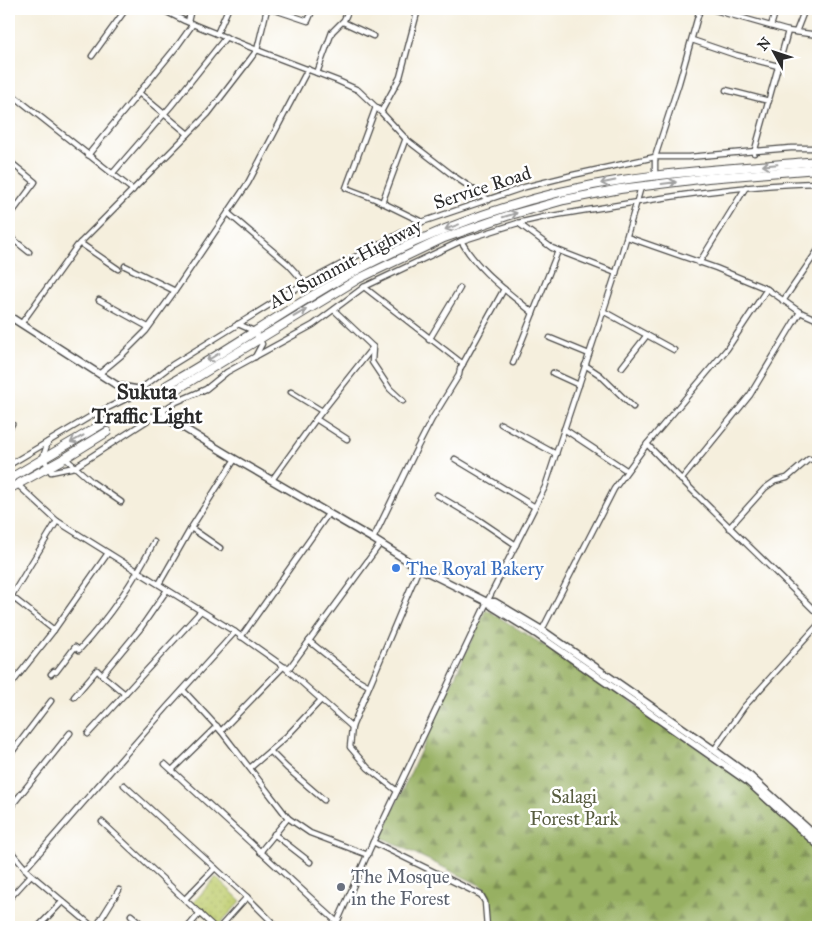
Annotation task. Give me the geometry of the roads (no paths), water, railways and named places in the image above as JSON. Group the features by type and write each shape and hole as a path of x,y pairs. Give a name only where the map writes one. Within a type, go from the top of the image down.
{"main road":[{"name":"AU Summit Highway","path":"167,385 350,274 440,231 501,209 597,184 655,175 818,161"},
{"name":"AU Summit Highway","path":"179,388 358,278 444,238 507,216 564,200 642,186 708,178 818,169"},
{"path":"9,478 109,420"},
{"path":"9,489 65,458 103,434"}],"street":[{"path":"92,56 126,9"},
{"path":"161,9 226,38 358,90 406,138 455,177 489,200"},
{"path":"88,155 139,93 190,23 191,9"},
{"path":"217,34 228,9"},
{"path":"21,324 80,243 208,114 257,50 266,9"},
{"path":"272,9 308,21 313,9"},
{"path":"317,73 332,32 343,22 349,9"},
{"path":"381,112 400,77 418,9"},
{"path":"655,175 655,157 700,9"},
{"path":"711,9 788,31 818,35"},
{"path":"771,26 776,9"},
{"path":"796,32 805,9"},
{"path":"343,22 372,36"},
{"path":"754,152 788,31"},
{"path":"112,174 208,62 226,38"},
{"path":"692,40 736,55 778,66"},
{"path":"99,374 123,354 148,328 175,291 248,183 308,70"},
{"path":"726,90 769,101"},
{"path":"9,92 133,190"},
{"path":"139,93 188,134"},
{"path":"376,107 346,188 422,222"},
{"path":"382,203 406,138"},
{"name":"Service Road","path":"9,465 93,415 130,397 172,365 305,283 422,222 526,187 655,157 689,158 791,148 818,148"},
{"path":"9,160 35,182 9,217"},
{"path":"48,442 43,457 51,472 75,467 176,402 206,389 227,372 313,325 364,287 461,241 518,223 638,202 746,187 818,183"},
{"path":"165,764 336,925 373,842 487,602 545,487 616,273 642,186"},
{"path":"699,263 746,187"},
{"path":"228,213 288,264 305,283"},
{"path":"518,223 558,250 616,273"},
{"path":"9,236 28,252"},
{"path":"627,237 767,289 800,312 818,320"},
{"path":"461,241 470,257 533,313"},
{"path":"80,243 118,269"},
{"path":"513,363 558,250"},
{"path":"783,301 818,250"},
{"path":"125,266 175,291"},
{"path":"364,287 429,340 463,364"},
{"path":"429,340 460,288"},
{"path":"373,539 432,419 459,375 460,369 504,289"},
{"path":"542,630 614,489 626,470 727,349 767,289"},
{"path":"99,300 148,328"},
{"path":"334,310 373,348 372,362 390,388 403,401"},
{"path":"603,311 674,350"},
{"path":"681,480 750,395 800,312"},
{"path":"9,316 118,386 130,397"},
{"path":"238,324 254,331 262,344 254,358"},
{"path":"622,367 647,335"},
{"path":"550,338 589,354"},
{"path":"272,480 322,412 373,348"},
{"path":"585,365 616,388 633,407"},
{"path":"553,373 579,385"},
{"path":"118,386 140,390"},
{"path":"291,392 322,412"},
{"path":"162,411 169,420"},
{"path":"151,417 169,420 373,539 419,568 487,602 538,635 747,781 818,845"},
{"path":"316,420 347,439"},
{"path":"501,424 556,454"},
{"path":"564,429 626,470"},
{"path":"647,444 729,528 818,614"},
{"path":"65,458 92,482 121,502"},
{"path":"455,458 535,507"},
{"path":"159,584 191,528 235,459"},
{"path":"729,528 753,500 770,484 787,478 809,459 818,461"},
{"path":"18,485 57,521 235,632 286,668 352,727"},
{"path":"437,495 516,545"},
{"path":"241,637 328,514"},
{"path":"54,630 10,598 57,521"},
{"path":"191,528 220,548"},
{"path":"51,674 54,671 56,672 75,647 79,650 101,627 138,571 154,542"},
{"path":"222,731 283,667 290,667 380,544"},
{"path":"9,687 54,630 108,552"},
{"path":"398,791 368,768 350,747 352,727 419,568"},
{"path":"102,675 140,629 167,590"},
{"path":"487,602 495,602 542,630 714,750 751,777 818,838"},
{"path":"88,734 201,611"},
{"path":"714,750 744,707 818,625"},
{"path":"26,868 235,632"},
{"path":"309,641 355,678 369,686"},
{"path":"74,696 96,670 126,694"},
{"path":"183,690 222,731 288,818 310,833 368,855"},
{"path":"250,768 287,736 321,700"},
{"path":"9,756 51,701"},
{"path":"172,770 217,726"},
{"path":"9,809 70,733"},
{"path":"270,750 287,768 324,800"},
{"path":"124,785 248,897 277,927"},
{"path":"260,852 288,818"},
{"path":"102,822 214,927"},
{"path":"274,834 310,862"},
{"path":"373,842 481,895 485,902 487,927"},
{"path":"9,850 31,875 94,927 119,890"},
{"path":"184,899 215,868"},
{"path":"9,899 31,875"},
{"path":"220,927 248,897"},
{"path":"38,927 62,902"},
{"path":"188,927 200,913"},
{"path":"131,915 145,927"}],"place":[{"name":"The Royal Bakery","path":"396,568"},
{"name":"The Mosque in the Forest","path":"341,887"}],"district":[{"name":"Sukuta Traffic Light","path":"147,404"}],"park label":[{"name":"Salagi Forest Park","path":"574,807"}]}
